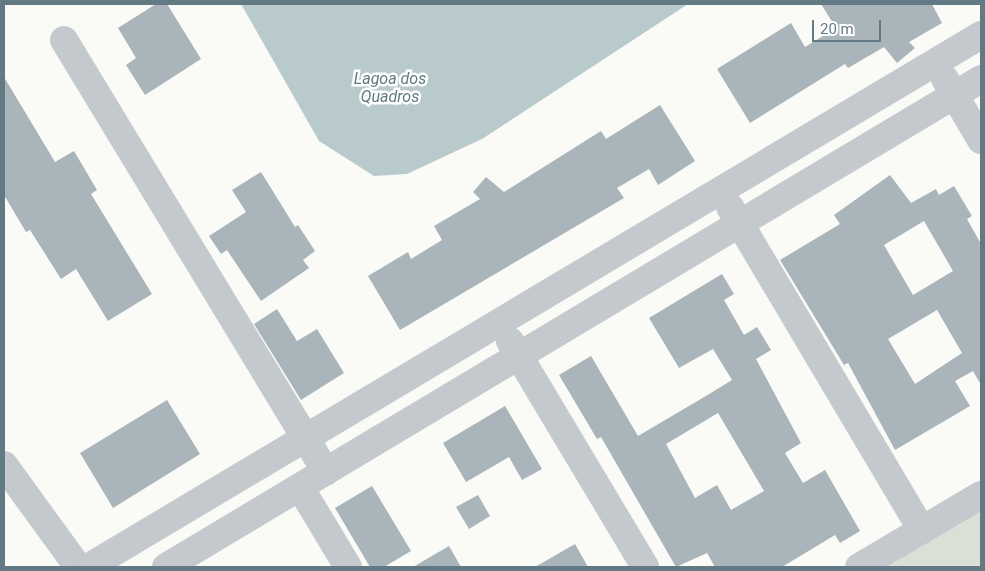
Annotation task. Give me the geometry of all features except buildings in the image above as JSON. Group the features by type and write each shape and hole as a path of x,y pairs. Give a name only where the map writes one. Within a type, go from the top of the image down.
{"street":[{"path":"89,567 981,35"},
{"path":"64,40 326,472"},
{"path":"935,63 981,140"},
{"path":"166,567 981,79"},
{"path":"720,191 922,530"},
{"path":"498,323 645,567"},
{"path":"4,466 78,567"},
{"path":"300,487 348,567"},
{"path":"859,567 981,496"}],"shaded area":[{"path":"981,508 981,567 887,567"}],"water":[{"name":"Lagoa dos Quadros","path":"241,4 688,4 482,139 407,174 374,176 319,141"}]}
